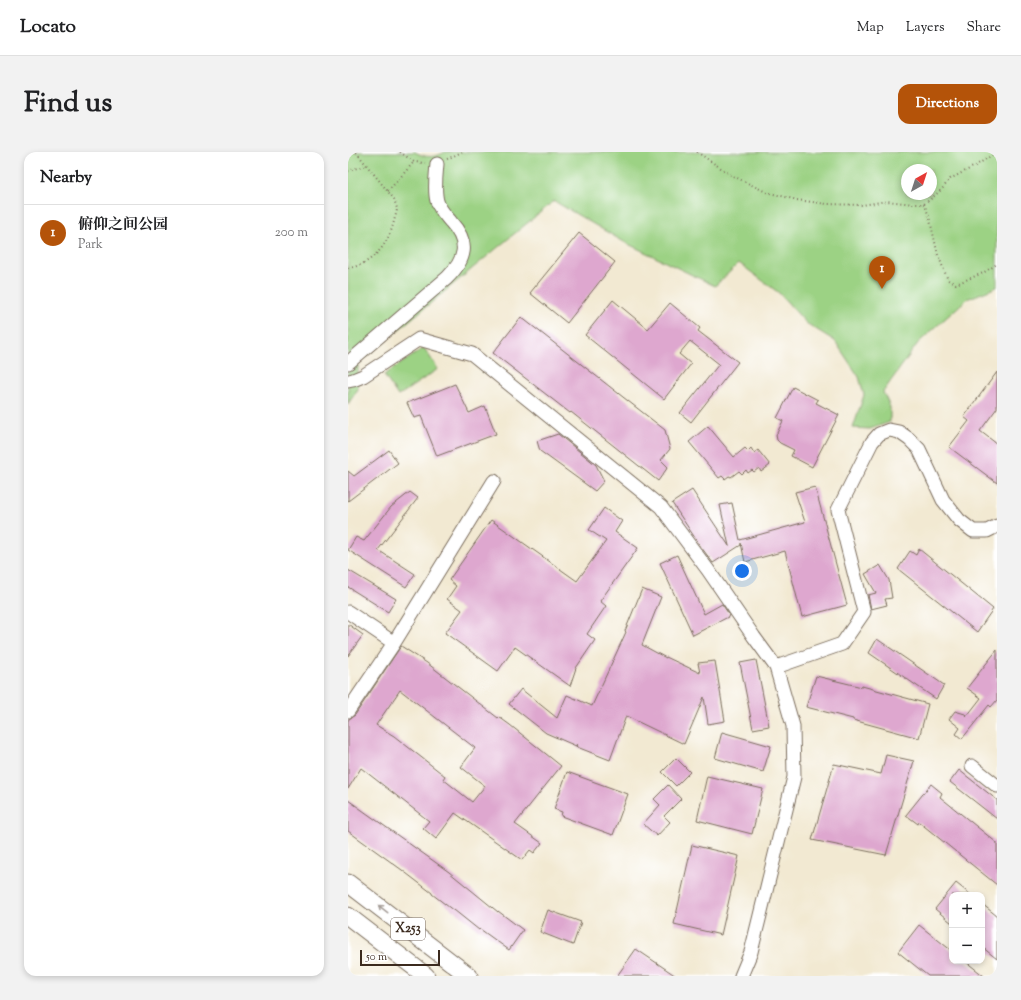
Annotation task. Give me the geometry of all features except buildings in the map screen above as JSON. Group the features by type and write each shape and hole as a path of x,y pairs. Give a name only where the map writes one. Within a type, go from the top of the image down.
{"main road":[{"name":"X253","path":"348,882 469,976"},
{"name":"X253","path":"348,916 426,976"}],"street":[{"path":"348,364 447,278 458,265 464,248 463,241 460,233 441,210 437,202 435,190 437,164"},
{"path":"348,381 363,376 419,339 472,354 661,506 708,570 776,668 793,726 794,777 751,952 741,976"},
{"path":"776,668 842,644 864,612 838,510 872,442 879,434 889,430 899,432 909,438 919,449 943,500 959,520 973,531 987,531 997,526"},
{"path":"348,711 394,643 494,481"},
{"path":"348,612 394,643"},
{"path":"972,766 997,786"}],"path":[{"path":"348,153 352,152"},
{"path":"348,268 364,263 382,249 388,238 397,209 394,199 356,152"},
{"path":"696,152 731,175 766,192 797,200 841,205 862,205 887,201 924,204 942,189 950,179 997,152"},
{"path":"388,191 414,162"},
{"path":"348,171 366,165"},
{"path":"924,204 929,216 938,255 948,280 956,284 983,273 997,264"}],"green space":[{"path":"348,152 415,152 430,156 445,152 997,152 997,287 967,299 918,343 883,392 890,407 890,422 870,429 853,428 864,395 859,377 835,341 806,323 779,293 739,263 715,286 624,242 554,201 358,363 358,389 348,404"},
{"path":"424,348 438,369 398,396 384,375"}],"place":[{"name":"俯仰之间公园","path":"882,289"}]}
